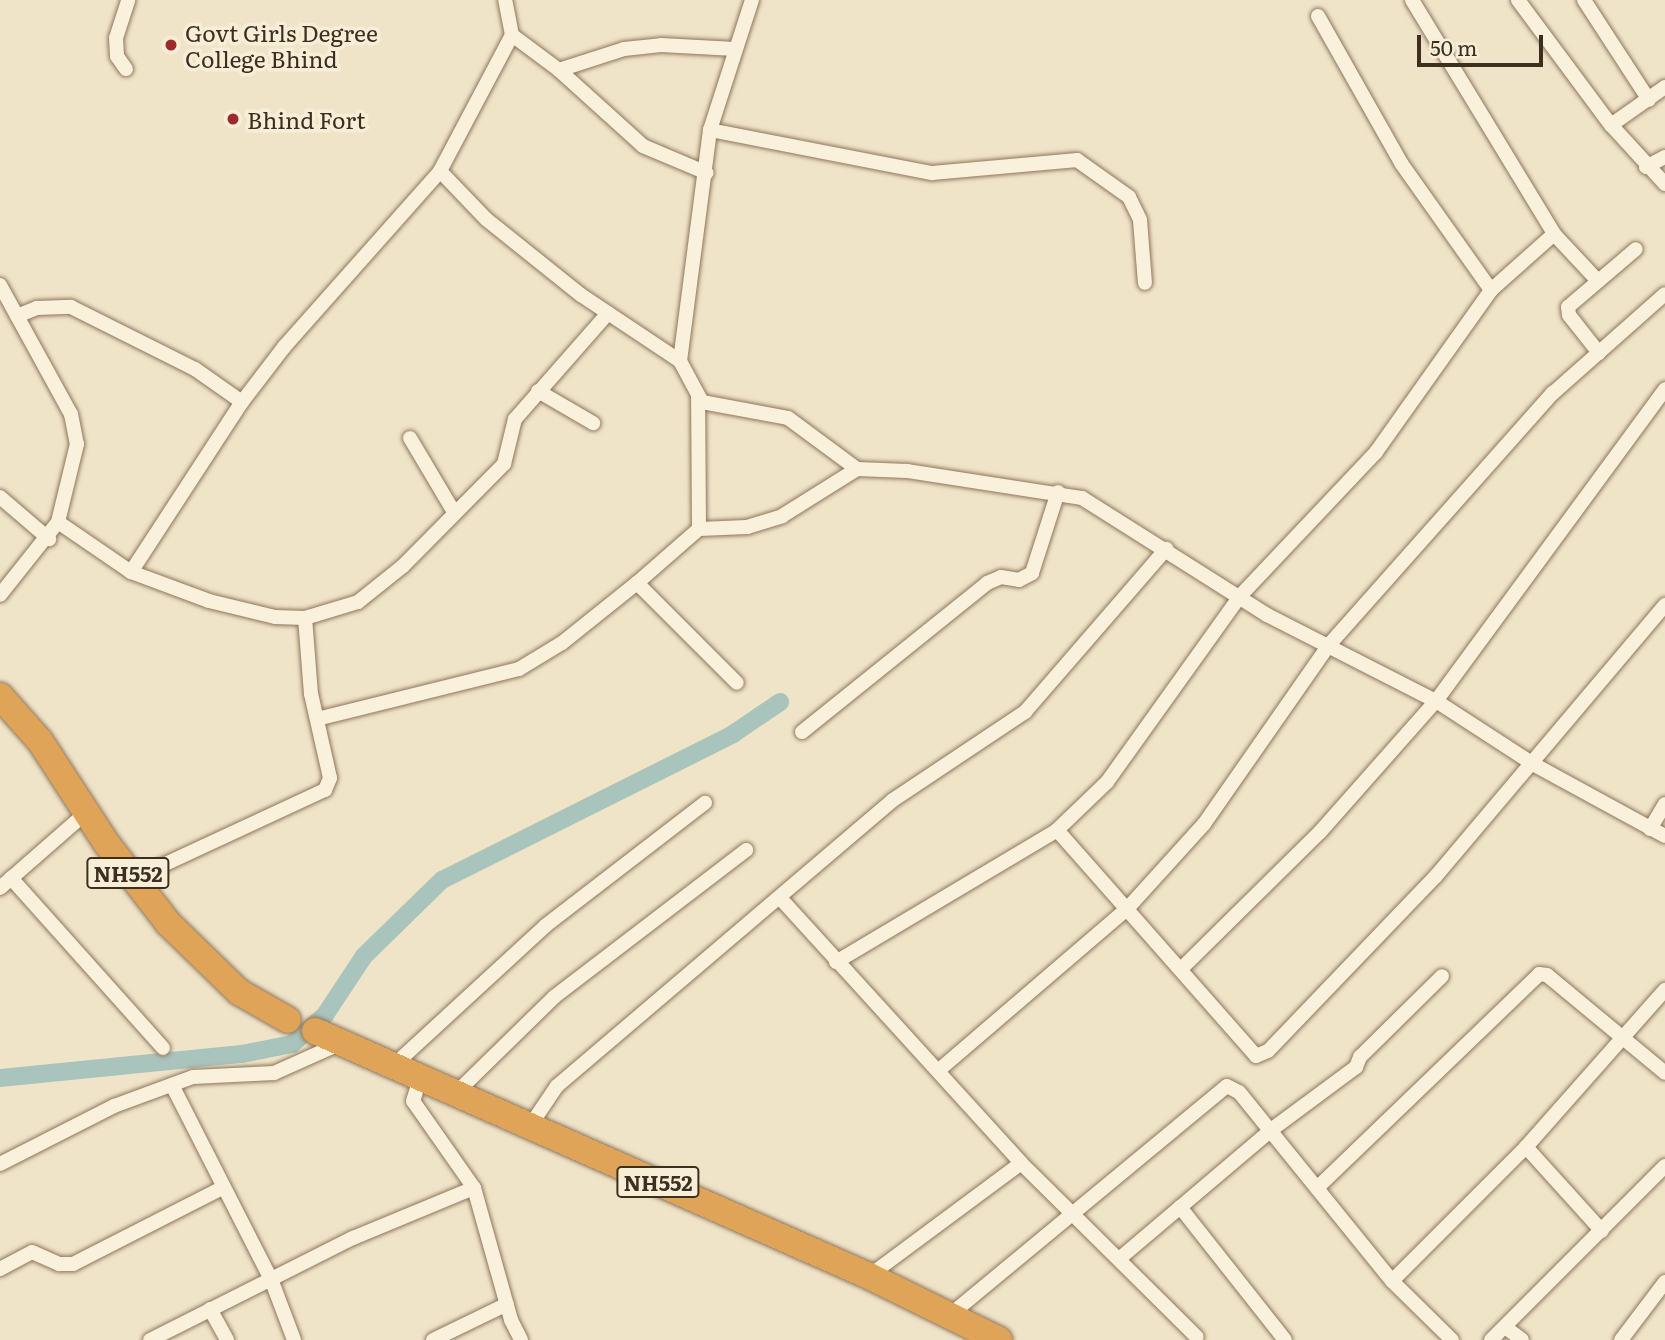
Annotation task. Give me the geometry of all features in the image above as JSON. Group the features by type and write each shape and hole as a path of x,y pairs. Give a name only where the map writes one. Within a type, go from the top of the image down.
{"highway":[{"name":"NH552","path":"0,696 40,741 133,879 202,960 239,992 288,1020"},
{"name":"NH552","path":"315,1031 869,1276 999,1340"}],"street":[{"path":"126,69 117,56 116,38 128,0"},
{"path":"131,572 242,402 284,348 440,171 512,36 505,0"},
{"path":"680,361 707,173 710,130 752,0"},
{"path":"1412,0 1554,234 1597,280"},
{"path":"1518,0 1611,125 1646,167 1665,184"},
{"path":"1584,0 1649,100"},
{"path":"1318,16 1401,163 1490,290"},
{"path":"512,36 559,71 643,146 707,173"},
{"path":"559,71 624,49 662,45 735,49"},
{"path":"1611,125 1665,88"},
{"path":"710,130 932,173 1077,160 1116,184 1129,197 1140,220 1145,283"},
{"path":"1646,167 1665,157"},
{"path":"440,171 486,219 608,313 680,361 698,397 699,529"},
{"path":"836,962 1058,830 1107,782 1240,596 1376,452 1490,290 1554,234"},
{"path":"1599,353 1569,315 1568,307 1636,249"},
{"path":"0,285 71,414 77,444 58,522 48,539 0,595"},
{"path":"939,1070 1126,909 1204,824 1328,646 1553,393 1665,294"},
{"path":"17,316 37,308 71,307 195,369 242,402"},
{"path":"58,522 131,572 209,601 275,617 305,618 358,602 402,566 503,464 511,428 538,391 608,313"},
{"path":"1182,968 1320,832 1436,701 1665,388"},
{"path":"538,391 593,423"},
{"path":"698,397 711,406 770,411 788,418 857,469 907,471 1058,492 1082,498 1240,596 1328,646 1436,701 1533,764 1665,836"},
{"path":"410,438 454,512"},
{"path":"317,719 519,669 562,643 699,529 747,527 782,516 857,469"},
{"path":"802,733 987,583 1001,576 1019,580 1032,573 1058,492"},
{"path":"0,497 48,539"},
{"path":"530,1126 557,1086 781,899 893,800 1025,712 1166,549"},
{"path":"637,583 737,683"},
{"path":"1058,830 1126,909 1182,968 1256,1056 1268,1051 1436,876 1665,605"},
{"path":"133,879 317,797 330,778 317,719 305,618"},
{"path":"393,1066 545,926 705,803"},
{"path":"1650,829 1665,804"},
{"path":"88,811 6,883 163,1048"},
{"path":"456,1093 554,997 746,850"},
{"path":"781,899 836,962 939,1070 1021,1164 1197,1337"},
{"path":"1317,1188 1538,974 1547,975 1665,1073"},
{"path":"1119,1259 1270,1130 1356,1067 1442,976"},
{"path":"1392,1281 1526,1147 1624,1040 1665,990"},
{"path":"0,1164 114,1106 193,1077 274,1073 342,1043"},
{"path":"421,1077 413,1101 474,1188 506,1304 521,1340"},
{"path":"172,1085 271,1279 291,1339"},
{"path":"950,1314 1223,1088 1233,1086 1392,1281 1452,1340"},
{"path":"1526,1147 1602,1231"},
{"path":"869,1276 1021,1164"},
{"path":"1491,1340 1665,1166"},
{"path":"0,1269 32,1252 59,1264 73,1264 224,1187"},
{"path":"150,1340 353,1238 474,1188"},
{"path":"1180,1207 1285,1340"},
{"path":"1621,1340 1665,1282"},
{"path":"435,1340 506,1304"},
{"path":"210,1309 227,1340"},
{"path":"1505,1327 1522,1340"}],"waterway":[{"path":"0,1078 242,1054 292,1044 325,1015 364,956 442,880 733,734 780,702"}],"place":[{"name":"Govt Girls Degree College Bhind","path":"171,45"},
{"name":"Bhind Fort","path":"233,119"}]}
